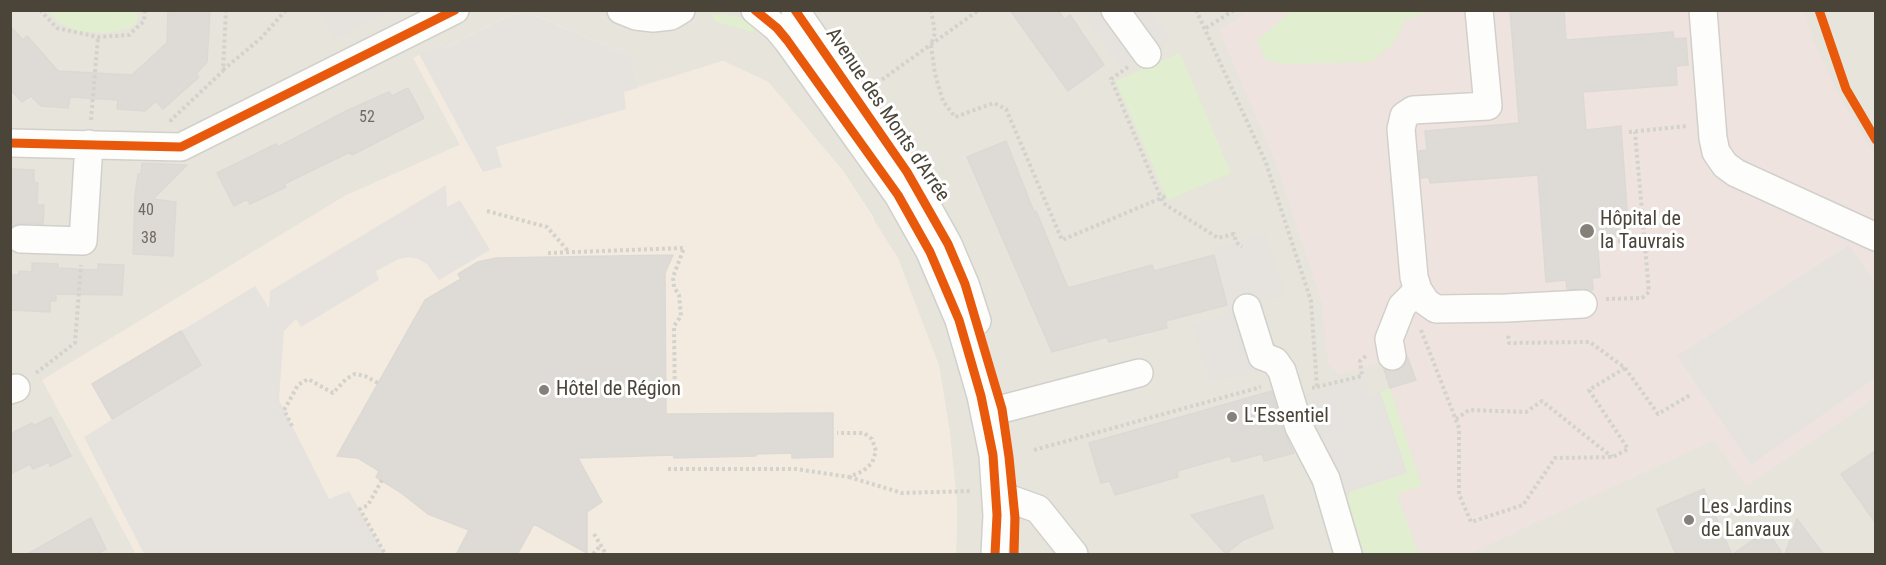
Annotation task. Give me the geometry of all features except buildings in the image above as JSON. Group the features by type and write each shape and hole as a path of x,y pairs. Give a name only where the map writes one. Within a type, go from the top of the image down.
{"street":[{"path":"10,143 181,147 455,10"},
{"path":"621,10 636,16 653,18 671,16 681,10"},
{"name":"Avenue des Monts d'Arrée","path":"754,10 787,39 892,187 930,252 959,320 981,396 993,455 997,515 996,555"},
{"name":"Avenue des Monts d'Arrée","path":"795,10 907,172 948,244 968,294 1002,409 1013,500 1014,555"},
{"path":"1116,10 1147,54"},
{"path":"1479,10 1488,106 1413,110 1404,116 1401,129 1414,277 1418,290 1426,302 1436,309 1583,304"},
{"path":"1703,10 1712,124 1716,152 1725,165 1736,173 1875,237"},
{"path":"21,239 83,240 89,144"},
{"path":"1392,356 1389,339 1402,306 1418,290"},
{"path":"1248,308 1262,356 1275,360 1287,387 1299,427 1326,479 1348,555"},
{"path":"1002,409 1138,373"},
{"path":"1013,500 1038,509 1062,548"}],"path":[{"path":"40,10 57,28 98,37 129,35 144,21 145,10"},
{"path":"223,71 226,10"},
{"path":"931,10 935,33 931,45 935,74 943,101 955,117 994,103 1006,109 1062,240 1163,197"},
{"path":"879,81 979,10"},
{"path":"1196,10 1266,163 1311,301 1317,387"},
{"path":"1206,28 1234,10"},
{"path":"170,147 171,120 261,38 282,11"},
{"path":"89,144 98,37"},
{"path":"1147,54 1112,79 1163,197 1163,203 1218,238 1234,234 1236,242 1242,247"},
{"path":"1629,132 1712,124"},
{"path":"1583,304 1593,300 1642,298 1650,292 1635,132"},
{"path":"487,211 547,227 569,252"},
{"path":"1599,237 1600,243 1645,239"},
{"path":"13,389 75,343 83,240"},
{"path":"548,253 684,248 673,277 674,287 680,295 681,316 674,326 675,400"},
{"path":"1418,290 1414,312 1459,428 1459,494 1471,522 1523,505 1555,458 1613,457 1628,449 1589,390 1624,368"},
{"path":"1506,308 1509,343 1590,342 1624,368 1658,414 1690,395"},
{"path":"1034,450 1209,400 1287,387 1317,387 1362,376 1361,367"},
{"path":"292,426 284,410 298,385 308,379 333,393 346,379 355,374 378,383"},
{"path":"1456,419 1469,410 1526,412 1542,401 1613,457"},
{"path":"837,433 864,433 872,439 876,451 872,463 863,471 849,477"},
{"path":"668,470 796,469 849,477 902,493 968,491"},
{"path":"382,480 368,505 360,509 385,555"},
{"path":"594,534 606,555"},
{"path":"593,555 601,545"}],"shaded area":[{"path":"387,10 388,12 334,41 319,11"},
{"name":"Hôpital de la Tauvrais","path":"1249,10 1804,11 1812,37 1837,91 1875,155 1875,398 1746,487 1714,440 1469,554 1419,554 1397,494 1422,485 1382,362 1338,374 1328,365 1322,303 1275,160 1219,31"},
{"path":"10,11 1875,11 1875,554 956,554 957,502 873,217 843,171 768,82 723,61 638,88 631,57 539,17 524,14 503,19 444,49 441,43 460,145 345,196 43,380 136,554 11,554"},
{"path":"1081,11 1150,11 1171,40 1139,64 1135,58 1121,68"},
{"path":"524,14 539,17 632,57 638,87 723,61 768,82 843,171 898,258 939,365 950,432 957,502 956,554 136,554 42,380 345,196 460,145 413,58 441,43 444,49 503,19"},
{"path":"524,14 539,17 632,57 638,88 624,92 626,109 496,147 502,167 483,172 419,54 441,43 444,49 503,19"},
{"path":"446,185 447,207 460,200 490,250 439,280 427,264 418,259 409,257 399,259 376,271 379,280 301,327 296,319 284,331 279,400 329,499 349,491 384,554 144,554 84,437 201,365 181,331 255,286 269,308 270,291"},
{"path":"1265,233 1286,295 1246,306 1263,370 1210,383 1192,324 1229,314 1214,248"},
{"path":"1849,245 1873,280 1875,279 1875,378 1751,465 1677,356"},
{"path":"1364,378 1369,395 1380,392 1407,473 1318,502 1287,399"}],"green space":[{"path":"47,11 138,11 136,24 130,28 105,33 77,31 60,23"},
{"path":"1291,11 1427,11 1416,18 1406,18 1394,43 1372,62 1288,64 1267,61 1257,41"},
{"path":"725,14 746,19 759,27 752,32 716,22 712,15"},
{"path":"1180,53 1231,173 1168,200 1116,81"},
{"path":"1390,388 1422,486 1397,494 1419,554 1364,554 1348,501 1350,491 1407,473 1380,392"}],"cycle path":[{"path":"10,143 181,147 455,10"},
{"path":"755,10 777,28 787,40 898,195 930,252 959,320 981,396 993,455 997,515 995,554"},
{"path":"795,10 907,172 948,244 965,284 1002,409 1015,518 1014,554"},
{"path":"1819,10 1846,89 1876,140"}],"place":[{"name":"Hôpital de la Tauvrais","path":"1587,231"},
{"name":"Hôtel de Région","path":"544,390"},
{"name":"L'Essentiel","path":"1232,417"},
{"name":"Les Jardins de Lanvaux","path":"1689,520"}]}
